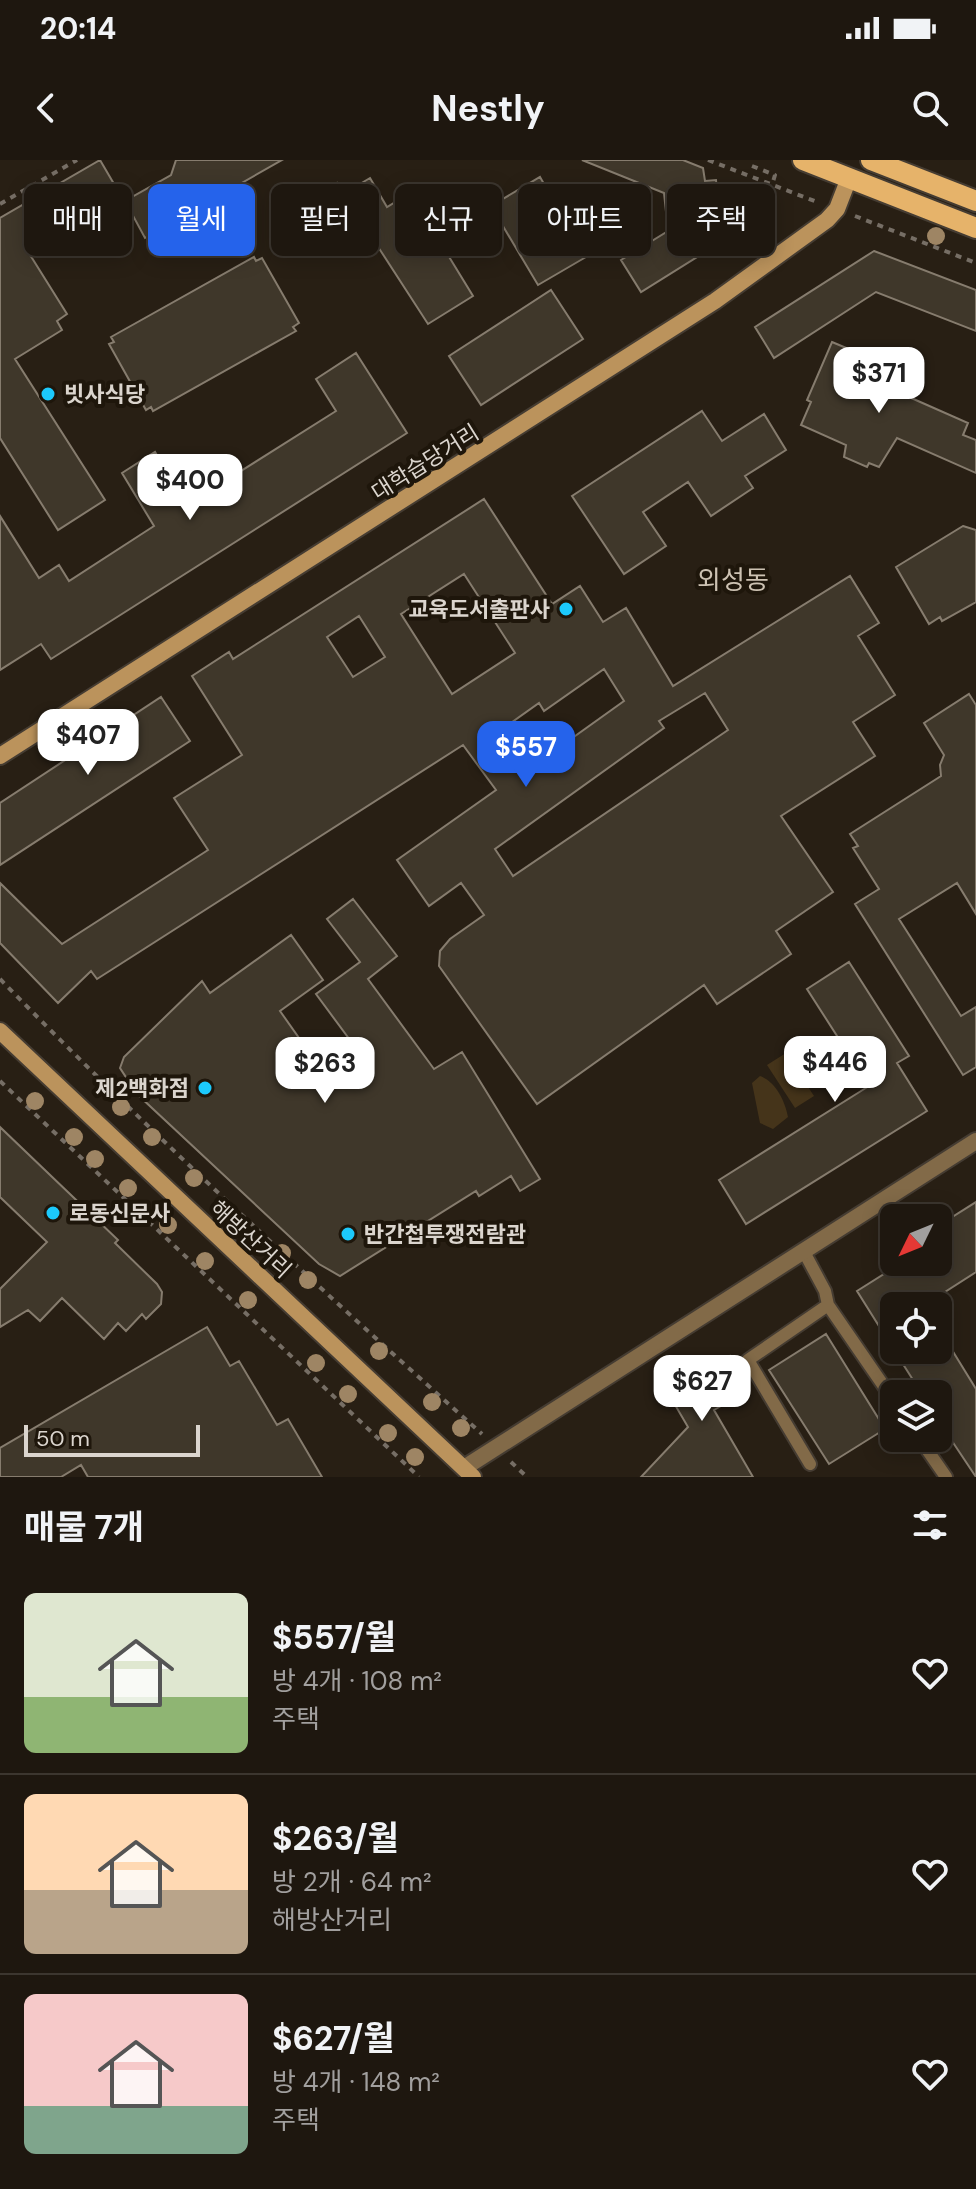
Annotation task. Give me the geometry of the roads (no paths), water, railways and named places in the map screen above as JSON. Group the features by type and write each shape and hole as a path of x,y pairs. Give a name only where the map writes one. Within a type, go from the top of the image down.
{"main road":[{"path":"803,160 976,228"},
{"path":"871,160 976,201"},
{"name":"대학습당거리","path":"0,756 458,468 715,301 827,220 837,209 849,178"},
{"name":"해방산거리","path":"0,1031 468,1472"}],"street":[{"path":"468,1472 497,1448 976,1141"}],"lane":[{"path":"803,1250 825,1291 828,1305 880,1381"},
{"path":"810,1464 748,1360 828,1305"},
{"path":"929,1452 946,1477"}],"place":[{"name":"빗사식당","path":"48,394"},
{"name":"교육도서출판사","path":"566,609"},
{"name":"제2백화점","path":"205,1088"},
{"name":"로동신문사","path":"53,1213"},
{"name":"반간첩투쟁전람관","path":"348,1234"}],"district":[{"name":"외성동","path":"733,580"}]}
